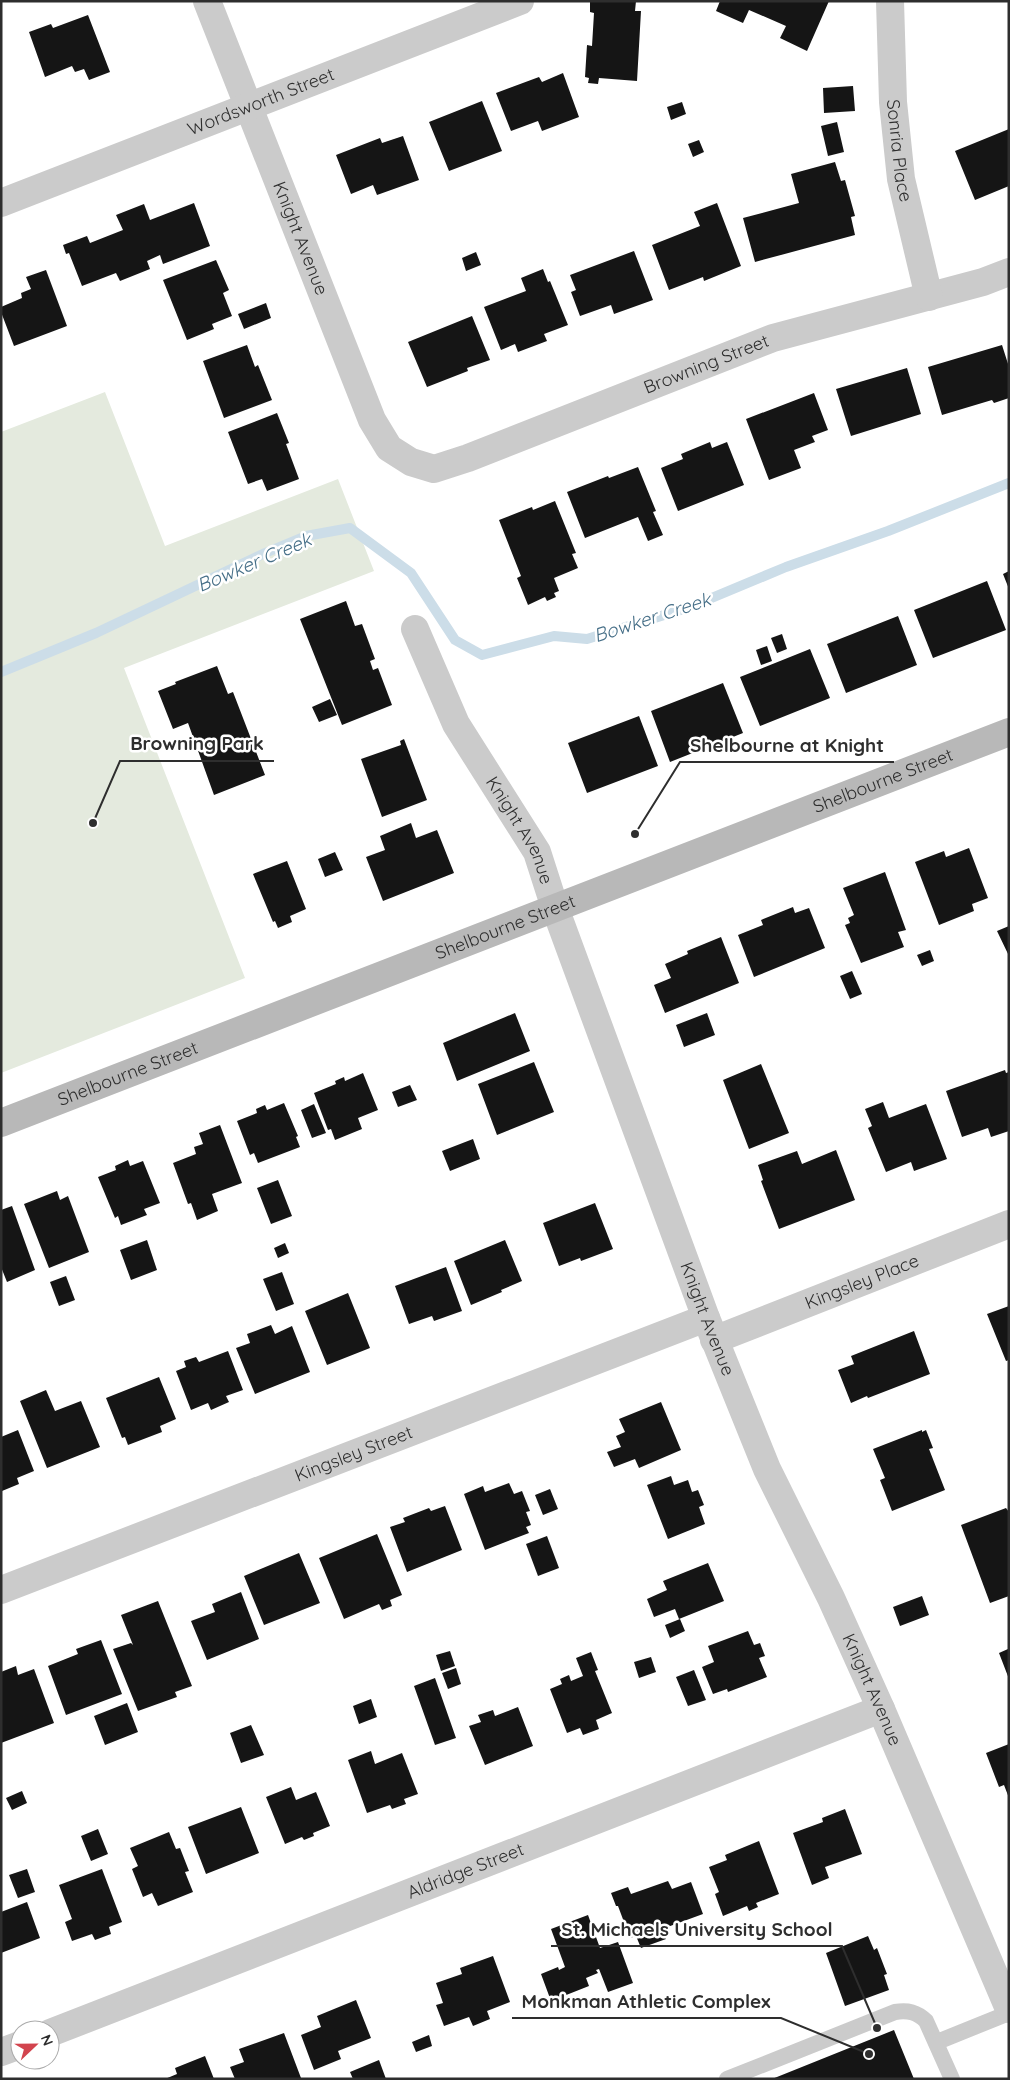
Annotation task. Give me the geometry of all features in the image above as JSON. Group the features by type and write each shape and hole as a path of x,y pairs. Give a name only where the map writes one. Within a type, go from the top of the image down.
{"main road":[{"name":"Shelbourne Street","path":"1,1123 1009,732"}],"street":[{"name":"Knight Avenue","path":"207,1 372,420 390,448 411,462"},
{"name":"Wordsworth Street","path":"1,203 520,1"},
{"name":"Sonria Place","path":"890,1 893,102 901,179 929,297"},
{"name":"Browning Street","path":"411,462 434,469 468,458 773,338 983,282 1009,272"},
{"name":"Knight Avenue","path":"416,629 456,724 537,852 555,908 710,1329 767,1469 830,1598 881,1709 1009,2009"},
{"name":"Kingsley Place","path":"710,1329 1009,1224"},
{"name":"Kingsley Street","path":"1,1590 710,1329"},
{"name":"Aldridge Street","path":"60,2029 881,1709"}],"lane":[{"path":"727,2079 895,2012 904,2011 920,2016 931,2028 952,2079"},
{"path":"937,2042 1009,2013"}],"shaded area":[{"path":"105,392 165,546 338,479 374,571 124,668 245,978 1,1073 1,432"}],"building":[{"path":"590,1 636,1 635,11 641,11 637,81 599,78 598,84 588,83 589,78 585,77 587,45 592,46 594,13 590,12"},
{"path":"720,1 829,1 807,51 780,38 786,26 749,10 743,23 716,11"},
{"path":"88,15 110,72 89,80 84,69 75,72 72,66 45,77 29,32 51,24 53,28"},
{"path":"563,73 579,117 542,131 538,121 511,131 496,93 539,77 542,82"},
{"path":"853,86 855,111 824,113 823,88"},
{"path":"482,101 502,151 449,171 429,122"},
{"path":"682,102 686,114 671,120 667,107"},
{"path":"837,122 844,152 828,156 821,126"},
{"path":"1009,129 1009,186 975,200 955,151"},
{"path":"403,136 419,180 377,195 373,185 351,194 336,155 380,138 382,143"},
{"path":"699,140 704,152 693,157 688,144"},
{"path":"835,162 841,181 845,180 855,216 851,217 855,235 755,262 743,218 799,203 791,174"},
{"path":"194,203 210,246 163,264 160,255 147,261 150,269 120,281 116,273 82,286 69,253 66,254 63,245 87,236 90,243 123,230 116,215 144,204 150,220"},
{"path":"717,203 741,266 704,281 703,277 669,290 652,245 700,226 694,212"},
{"path":"634,251 653,300 614,314 611,305 580,316 571,292 576,290 570,275"},
{"path":"476,252 481,265 466,271 462,258"},
{"path":"216,260 229,290 223,293 232,316 212,324 214,329 187,340 163,280"},
{"path":"543,269 548,282 550,281 568,325 544,334 547,341 518,352 515,344 501,350 484,307 526,291 521,278"},
{"path":"46,270 67,326 14,346 1,312 1,307 22,298 21,293 31,289 26,277"},
{"path":"266,303 271,318 244,329 238,314"},
{"path":"472,316 490,360 467,368 468,371 427,387 408,342"},
{"path":"247,345 255,367 258,365 272,400 224,418 203,361"},
{"path":"1002,345 1009,367 1009,398 994,403 992,400 942,415 928,367"},
{"path":"907,368 921,414 851,436 836,389"},
{"path":"814,393 828,430 812,436 815,442 794,450 801,468 769,480 746,419"},
{"path":"277,413 289,443 286,444 299,479 267,491 262,479 248,484 228,432"},
{"path":"710,442 712,448 727,442 744,485 678,511 661,468 683,459 681,454"},
{"path":"638,467 656,511 653,512 663,535 648,541 638,517 585,538 567,492"},
{"path":"555,501 576,553 572,554 578,568 554,578 559,591 554,593 556,597 547,601 545,597 528,605 517,578 521,576 499,520 532,507 533,510"},
{"path":"1009,571 1009,589 1003,574"},
{"path":"987,581 1006,630 933,658 914,610"},
{"path":"346,601 355,626 362,624 375,659 370,661 373,670 378,668 392,705 342,725 300,619"},
{"path":"898,616 917,665 846,693 827,644"},
{"path":"782,634 787,649 777,653 771,638"},
{"path":"767,646 772,661 761,665 756,650"},
{"path":"810,649 830,698 760,726 740,677"},
{"path":"217,666 228,694 233,692 265,775 214,795 188,723 173,729 158,691 176,684 175,682"},
{"path":"723,683 743,733 670,762 651,711"},
{"path":"330,699 337,715 319,722 312,707"},
{"path":"639,716 658,766 587,793 568,743"},
{"path":"404,739 427,800 382,817 361,759 401,745 400,741"},
{"path":"411,823 416,838 437,830 454,873 383,901 366,857 385,850 380,836"},
{"path":"969,848 988,898 972,904 974,911 939,925 915,862 944,851 946,857"},
{"path":"335,852 343,870 325,877 318,859"},
{"path":"287,861 306,909 290,916 292,922 278,928 275,921 273,922 253,874"},
{"path":"885,872 906,930 898,932 904,947 861,963 845,925 850,923 848,918 854,915 843,888"},
{"path":"793,907 795,913 809,908 825,948 754,977 738,935 763,925 761,920"},
{"path":"1009,926 1009,956 997,931"},
{"path":"721,937 739,983 665,1013 654,985 671,978 665,964 688,954 687,951"},
{"path":"930,950 934,961 922,966 917,955"},
{"path":"852,971 862,994 850,999 840,976"},
{"path":"515,1013 530,1051 457,1081 443,1043"},
{"path":"707,1013 715,1035 684,1047 676,1025"},
{"path":"534,1062 554,1112 497,1135 478,1084"},
{"path":"761,1064 789,1133 749,1149 723,1080"},
{"path":"1005,1070 1006,1073 1009,1072 1009,1131 991,1137 988,1128 962,1137 946,1091"},
{"path":"363,1073 378,1110 358,1118 362,1129 335,1140 331,1129 328,1130 314,1093 336,1084 335,1081 344,1077 345,1081"},
{"path":"410,1085 417,1100 398,1107 392,1092"},
{"path":"883,1102 889,1118 926,1104 947,1159 914,1171 911,1162 886,1172 868,1128 872,1126 865,1109"},
{"path":"284,1103 298,1136 296,1137 300,1147 258,1163 254,1153 250,1155 237,1121 257,1113 256,1109 265,1105 267,1110"},
{"path":"314,1104 326,1133 312,1138 301,1110"},
{"path":"220,1125 242,1183 212,1194 218,1211 197,1220 191,1203 188,1204 173,1163 196,1154 194,1147 203,1144 199,1133"},
{"path":"473,1139 480,1159 450,1171 442,1151"},
{"path":"836,1150 855,1200 779,1229 761,1181 763,1180 758,1165 797,1151 802,1164"},
{"path":"128,1160 130,1166 143,1161 160,1203 144,1209 147,1215 121,1225 118,1216 115,1218 98,1177 116,1170 115,1166"},
{"path":"278,1180 292,1216 271,1224 257,1188"},
{"path":"57,1191 60,1200 68,1196 89,1252 49,1268 24,1204"},
{"path":"595,1203 613,1249 581,1261 580,1258 559,1266 543,1223"},
{"path":"12,1206 35,1270 7,1282 1,1267 1,1210"},
{"path":"147,1240 157,1270 131,1280 120,1250"},
{"path":"505,1240 522,1281 471,1305 454,1261"},
{"path":"285,1243 289,1253 278,1258 274,1248"},
{"path":"446,1267 462,1311 434,1321 432,1316 409,1324 395,1286"},
{"path":"282,1272 294,1304 276,1311 263,1279"},
{"path":"66,1276 75,1300 59,1306 50,1282"},
{"path":"348,1293 370,1348 327,1365 305,1311"},
{"path":"1009,1306 1009,1360 1006,1361 987,1314"},
{"path":"271,1325 275,1334 292,1326 310,1372 255,1394 236,1348 250,1343 247,1334"},
{"path":"914,1331 930,1374 851,1403 838,1370 854,1364 851,1356"},
{"path":"228,1351 243,1390 226,1396 229,1402 211,1410 208,1403 191,1410 176,1371 186,1367 184,1361 196,1357 199,1362"},
{"path":"159,1377 176,1419 160,1426 162,1432 128,1445 125,1437 122,1438 106,1398"},
{"path":"46,1390 55,1411 81,1401 100,1447 47,1468 20,1401"},
{"path":"661,1402 681,1450 639,1468 635,1459 614,1467 607,1452 621,1447 616,1436 625,1432 619,1419"},
{"path":"18,1430 34,1471 17,1478 19,1484 2,1491 1,1437"},
{"path":"922,1430 922,1432 926,1430 933,1448 929,1449 945,1490 892,1511 880,1480 885,1478 873,1449"},
{"path":"671,1476 674,1485 688,1480 692,1492 698,1490 704,1505 699,1507 705,1524 668,1539 647,1485"},
{"path":"509,1483 514,1494 522,1491 530,1511 526,1512 531,1525 526,1527 529,1533 485,1550 464,1494 483,1486 485,1492"},
{"path":"550,1489 558,1509 543,1515 535,1495"},
{"path":"445,1506 462,1550 407,1572 390,1527 405,1522 403,1518 429,1508 431,1511"},
{"path":"1006,1508 1009,1512 1009,1596 990,1603 961,1525"},
{"path":"377,1534 402,1595 390,1600 392,1606 382,1610 379,1604 344,1619 319,1558"},
{"path":"547,1536 559,1568 538,1576 526,1544"},
{"path":"299,1553 320,1603 264,1625 244,1576"},
{"path":"708,1563 724,1601 679,1619 675,1609 654,1617 647,1599 667,1590 663,1581"},
{"path":"241,1592 259,1639 207,1660 191,1621 215,1612 212,1604"},
{"path":"922,1596 929,1615 900,1626 893,1607"},
{"path":"158,1601 192,1686 175,1692 177,1697 138,1711 113,1649 131,1643 133,1645 121,1615"},
{"path":"680,1619 685,1631 670,1638 665,1625"},
{"path":"748,1631 754,1645 760,1643 765,1656 759,1658 767,1677 728,1692 727,1689 713,1694 702,1667 714,1662 708,1646"},
{"path":"101,1640 122,1694 66,1715 48,1666 78,1654 76,1649"},
{"path":"1008,1649 1009,1652 1009,1679 999,1653"},
{"path":"450,1651 455,1666 441,1671 436,1655"},
{"path":"591,1652 598,1670 595,1671 612,1713 596,1720 599,1729 583,1735 580,1728 567,1733 550,1689 562,1684 560,1679 569,1675 571,1681 583,1676 576,1658"},
{"path":"651,1657 656,1672 639,1678 634,1662"},
{"path":"16,1666 18,1675 34,1669 54,1723 1,1743 1,1672"},
{"path":"456,1668 461,1684 448,1689 442,1673"},
{"path":"694,1670 706,1700 688,1706 676,1677"},
{"path":"435,1678 456,1738 435,1745 414,1686"},
{"path":"371,1699 377,1717 359,1724 353,1706"},
{"path":"127,1703 138,1732 105,1745 94,1716"},
{"path":"518,1707 533,1746 485,1765 469,1726 481,1722 478,1715 493,1710 495,1716"},
{"path":"251,1725 264,1755 241,1763 230,1733"},
{"path":"1009,1744 1009,1798 1004,1785 999,1787 986,1753"},
{"path":"371,1751 375,1764 402,1753 418,1794 404,1799 406,1804 392,1809 390,1805 367,1813 348,1760"},
{"path":"291,1787 296,1800 316,1792 330,1826 313,1833 314,1836 304,1840 302,1837 285,1844 266,1797"},
{"path":"22,1791 27,1803 12,1810 6,1798"},
{"path":"241,1807 259,1853 206,1874 188,1827"},
{"path":"845,1809 862,1854 825,1867 829,1878 812,1885 793,1833 823,1822 822,1818"},
{"path":"98,1829 108,1854 91,1861 81,1836"},
{"path":"169,1832 176,1849 180,1848 189,1871 185,1872 193,1892 158,1906 152,1893 143,1897 132,1869 138,1866 130,1848"},
{"path":"759,1841 779,1894 756,1903 758,1907 749,1911 747,1906 723,1916 715,1894 719,1892 709,1867 727,1860 725,1855"},
{"path":"27,1869 35,1892 18,1898 9,1875"},
{"path":"102,1869 122,1922 109,1927 111,1934 95,1940 92,1934 72,1941 65,1922 72,1919 59,1885"},
{"path":"668,1881 672,1889 691,1882 703,1914 662,1929 666,1939 641,1948 636,1936 630,1938 611,1893 628,1887 631,1894"},
{"path":"27,1902 40,1938 1,1953 1,1912"},
{"path":"588,1915 600,1948 618,1942 633,1983 608,1992 599,1969 596,1970 598,1973 586,1978 589,1986 551,2001 541,1974 558,1967 559,1970 565,1967 551,1929"},
{"path":"868,1936 874,1950 877,1948 887,1974 884,1975 889,1990 845,2006 826,1953"},
{"path":"493,1956 510,2002 487,2011 490,2019 473,2026 469,2017 444,2026 436,2005 443,2003 436,1983 462,1974 460,1968"},
{"path":"356,2000 371,2038 338,2051 341,2059 314,2070 301,2035 321,2027 317,2016"},
{"path":"894,2030 914,2079 772,2079"},
{"path":"284,2033 301,2078 235,2079 230,2067 244,2062 239,2049"},
{"path":"429,2035 432,2046 416,2052 412,2042"},
{"path":"205,2056 214,2079 165,2079 177,2074 175,2068"},
{"path":"379,2060 386,2079 353,2079 350,2072"}],"waterway":[{"name":"Bowker Creek","path":"1,672 96,633 265,553 306,536 350,528 411,573 455,640 482,655 554,636 587,639 690,607 786,567 888,531 1009,483"}],"place":[{"name":"Browning Park","path":"93,823"},
{"name":"Shelbourne at Knight","path":"635,834"},
{"name":"St. Michaels University School","path":"877,2028"},
{"name":"Monkman Athletic Complex","path":"869,2054"}]}
